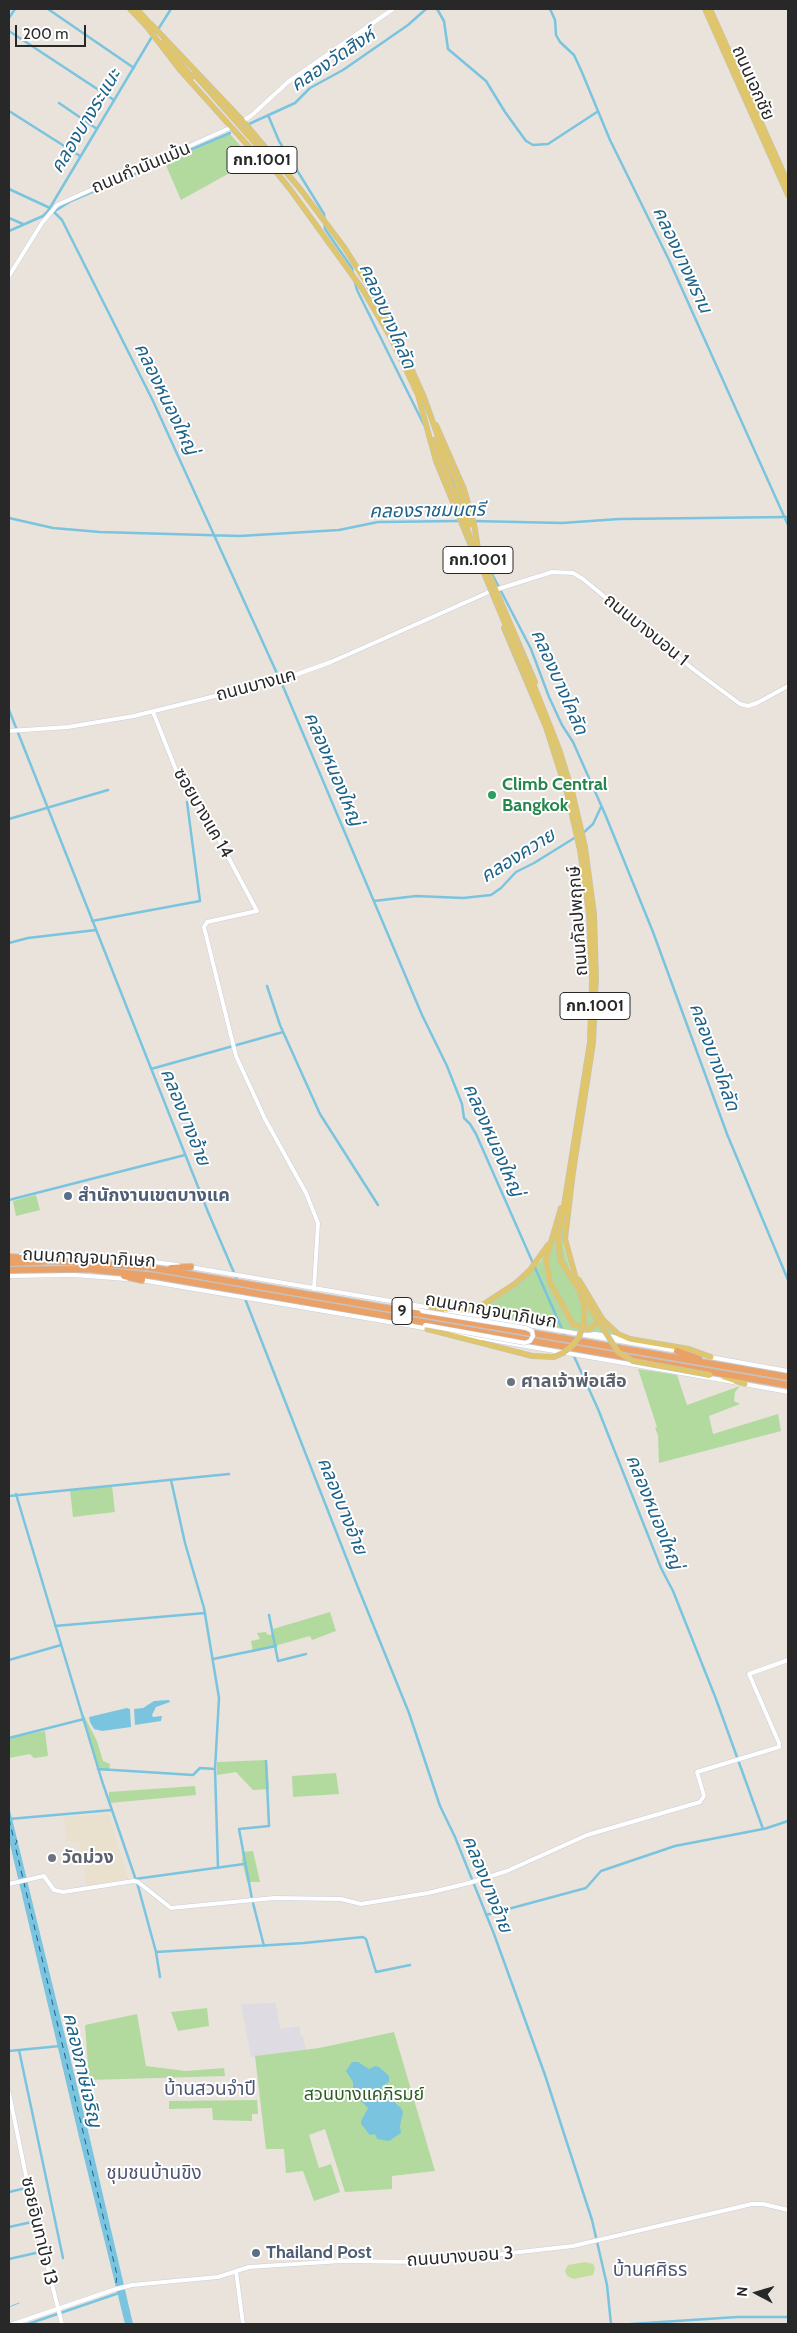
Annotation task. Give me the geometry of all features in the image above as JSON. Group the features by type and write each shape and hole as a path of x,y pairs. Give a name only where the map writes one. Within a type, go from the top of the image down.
{"highway":[{"path":"9,1256 55,1261"},
{"name":"ถนนกาญจนาภิเษก","path":"9,1263 55,1261 147,1267 226,1280 250,1281 553,1337 585,1346 746,1381 788,1385"},
{"path":"147,1267 191,1267"},
{"name":"ถนนกาญจนาภิเษก","path":"9,1270 102,1270 155,1276 230,1292 254,1292 556,1344 585,1346 788,1377"},
{"path":"102,1270 142,1280"},
{"path":"677,1351 729,1367"}],"main road":[{"name":"ถนนกัลปพฤกษ์","path":"130,9 156,34 214,108 308,215"},
{"name":"ถนนกัลปพฤกษ์","path":"137,9 149,26 270,162 314,207"},
{"path":"232,127 252,115 288,82 393,9"},
{"name":"ถนนเอกชัย","path":"705,9 788,183"},
{"name":"ถนนเอกชัย","path":"710,9 788,195"},
{"name":"ถนนกัลปพฤกษ์","path":"156,34 224,100 322,216 357,268 387,319 414,372 433,420 457,472 472,515 476,541 545,706 548,727"},
{"path":"214,108 221,109 225,107 224,100"},
{"name":"ถนนกำนันแม้น","path":"9,276 53,209 71,198 232,127"},
{"path":"246,143 245,134 254,135"},
{"name":"ถนนกัลปพฤกษ์","path":"270,162 355,279 383,323 429,418 432,441 529,679"},
{"name":"ถนนกัลปพฤกษ์","path":"421,403 432,441 466,536 496,590 511,646 548,727"},
{"name":"ถนนกัลปพฤกษ์","path":"433,420 442,448 456,480 476,547 568,775 590,882 595,933 595,1016 592,1056 573,1172 566,1237"},
{"name":"ถนนบางบอน 1","path":"496,590 552,572 573,573 740,704 748,706 757,703 788,686"},
{"name":"ถนนบางแค","path":"9,731 68,727 153,712 284,679 335,660 496,590"},
{"path":"511,646 515,642 519,643"},
{"name":"ซอยบางแค 14","path":"153,712 176,770 208,819 258,911 207,922 204,926 236,1056 265,1119 306,1192 318,1223 314,1289"},
{"name":"ถนนกัลปพฤกษ์","path":"567,1183 586,1068 591,1014 589,914 580,834"},
{"path":"567,1183 558,1237 560,1260 618,1352 633,1361 746,1381 788,1392"},
{"path":"567,1183 554,1236 546,1259 550,1282 570,1322 589,1329 596,1324 596,1310"},
{"path":"431,1308 464,1310 484,1304 516,1283 530,1270 554,1236"},
{"path":"426,1327 482,1344 541,1357 558,1356 568,1350 579,1337 584,1315 568,1256 566,1237"},
{"path":"566,1237 581,1286 596,1310 614,1331 630,1339"},
{"path":"9,1256 110,1257 191,1267 224,1273 250,1281 314,1289 431,1308 580,1335 585,1346"},
{"path":"9,1276 74,1275 142,1280 230,1292 256,1300 525,1343 530,1341 533,1336 532,1331 526,1328 387,1302"},
{"path":"426,1327 560,1352 585,1346 677,1351 788,1371"},
{"path":"585,1346 595,1334 689,1349 711,1357"},
{"path":"9,1884 44,1876 54,1890 59,1892 134,1881 144,1886 171,1908 274,1898 341,1899 360,1904 419,1895 476,1881 515,1867 587,1835 702,1800 704,1796 697,1772 780,1746 749,1674 788,1660"},
{"name":"ซอยอินทาปัจ 13","path":"9,2093 32,2205 62,2324"},
{"name":"ถนนบางบอน 3","path":"12,2324 58,2310 114,2289 218,2277 254,2266 342,2261 423,2262 449,2260 596,2242 752,2204 763,2204 788,2210"},
{"path":"236,2271 243,2324"}],"shaded area":[{"path":"109,1814 128,1879 87,1886 79,1842 66,1842 64,1817"},
{"path":"276,2003 280,2029 300,2026 300,2036 303,2036 306,2050 251,2057 241,2004"}],"green space":[{"path":"230,134 253,160 181,200 165,163"},
{"path":"36,1195 40,1210 16,1216 13,1201"},
{"path":"564,1213 563,1245 571,1273 601,1321 616,1335 579,1332 464,1312 492,1302 526,1277 541,1261 554,1240"},
{"path":"638,1369 677,1375 687,1405 740,1386 735,1392 734,1401 740,1404 709,1416 713,1434 778,1414 781,1431 659,1463 658,1435 655,1428 657,1427"},
{"path":"112,1486 115,1512 73,1517 70,1490"},
{"path":"330,1612 336,1631 312,1640 310,1636 253,1652 251,1641 260,1639 257,1633 266,1632 268,1635 274,1634 273,1629"},
{"path":"82,1712 97,1741 103,1761 110,1764 109,1771 98,1770"},
{"path":"45,1731 48,1756 34,1758 30,1754 9,1758 9,1738"},
{"path":"267,1760 269,1789 253,1790 236,1772 217,1775 217,1762"},
{"path":"336,1773 339,1794 293,1797 292,1776"},
{"path":"195,1786 196,1795 109,1803 109,1792"},
{"path":"253,1851 260,1882 247,1882 242,1861 243,1852"},
{"path":"207,2008 209,2026 178,2031 171,2012"},
{"path":"137,2014 146,2066 186,2071 224,2068 225,2076 89,2080 85,2025"},
{"name":"สวนบางแคภิรมย์","path":"394,2032 435,2171 392,2176 392,2189 345,2192 325,2129 309,2135 319,2168 331,2164 340,2192 314,2201 303,2171 286,2173 284,2149 266,2149 255,2056 319,2048"},
{"path":"257,2100 258,2114 252,2114 252,2121 213,2120 212,2108 169,2109 169,2101"},
{"path":"585,2262 593,2264 595,2268 593,2275 574,2279 567,2276 565,2271 568,2265"}],"water":[{"path":"169,1700 170,1702 156,1707 152,1715 153,1717 162,1716 161,1721 135,1725 134,1709 143,1708 154,1701"},
{"path":"127,1708 130,1709 131,1727 102,1731 94,1729 90,1722 89,1717"},
{"path":"9,1806 133,2324 125,2324 79,2137 9,1840"},
{"path":"352,2062 358,2062 369,2069 375,2066 379,2067 389,2076 389,2082 382,2086 383,2092 403,2112 400,2126 401,2133 389,2141 377,2139 375,2134 370,2135 361,2124 368,2108 353,2093 353,2082 346,2071"}],"waterway":[{"path":"9,18 15,9"},
{"path":"48,9 134,68"},
{"name":"คลองบางระแนะ","path":"157,31 171,9"},
{"name":"คลองวัดสิงห์","path":"249,124 295,103 310,88 343,70 408,25 426,9"},
{"path":"437,9 444,21 448,49 486,81 526,141 533,145 548,144 597,112"},
{"name":"คลองบางพราน","path":"550,9 555,20 556,35 560,42 574,55 610,140 669,260 788,525"},
{"path":"9,31 114,100"},
{"name":"คลองบางระแนะ","path":"9,231 43,216 48,211 153,35"},
{"path":"59,103 97,129"},
{"path":"9,111 80,156"},
{"name":"คลองบางโคลัด","path":"268,115 279,141 324,214 325,229 352,268 353,274"},
{"name":"คลองวัดสิงห์","path":"55,211 71,201 230,133"},
{"name":"คลองหนองใหญ่","path":"9,189 50,208 62,220 153,401 285,691 422,1015 447,1066 462,1104 464,1118 476,1134 570,1347"},
{"path":"9,218 23,224"},
{"name":"คลองบางโคลัด","path":"354,279 357,290 424,425"},
{"name":"คลองบางโคลัด","path":"445,462 459,499"},
{"name":"คลองราชมนตรี","path":"473,521 562,523 619,519 788,517"},
{"name":"คลองราชมนตรี","path":"9,518 53,528 100,532 240,536 339,530 378,522 460,521"},
{"name":"คลองบางโคลัด","path":"489,568 531,649 549,697 562,725 573,742 605,814 653,932 727,1134 788,1280"},
{"name":"คลองบางอ้าย","path":"9,710 208,1212 238,1282"},
{"path":"9,819 108,790"},
{"path":"92,921 200,901 187,802"},
{"name":"คลองควาย","path":"583,833 593,824 601,807"},
{"name":"คลองควาย","path":"374,901 416,896 463,898 491,895 501,888 516,872 576,837"},
{"path":"9,943 28,938 96,930"},
{"path":"267,986 280,1025 320,1114 378,1205"},
{"path":"151,1069 283,1032"},
{"path":"9,1200 185,1155"},
{"name":"คลองบางอ้าย","path":"242,1291 409,1713 440,1806 455,1837 494,1934 545,2075 592,2220 607,2285 611,2324"},
{"name":"คลองหนองใหญ่","path":"486,1915 586,1888 601,1871 675,1846 763,1829 716,1699 673,1591 661,1568 598,1409 573,1354"},
{"path":"9,1496 229,1474"},
{"path":"171,1480 185,1543 204,1608 219,1698 215,1769 218,1868"},
{"path":"16,1494 102,1781 138,1886 156,1952 160,1977"},
{"path":"55,1626 205,1613"},
{"path":"269,1615 278,1661 306,1654"},
{"path":"9,1660 61,1645"},
{"path":"213,1659 276,1646"},
{"path":"9,1738 84,1719"},
{"path":"252,1899 239,1829 269,1826 266,1761"},
{"path":"98,1769 193,1775 200,1768 215,1769"},
{"path":"9,1819 112,1810"},
{"path":"764,1829 788,1821"},
{"path":"135,1879 244,1864"},
{"path":"253,1903 264,1946"},
{"path":"156,1952 304,1943 363,1937 366,1939 376,1972 410,1965"},
{"name":"คลองภาษีเจริญ","path":"9,2051 60,2046"},
{"path":"19,2050 63,2258"},
{"path":"9,2192 26,2188"},
{"path":"9,2227 32,2222"},
{"path":"9,2259 40,2252"},
{"path":"28,2324 119,2293"},
{"path":"9,2307 19,2303"},
{"path":"631,2324 737,2317 788,2317"}],"ferry route":[{"path":"9,1819 13,1836 17,1841 15,1845 117,2275 116,2283"}],"place":[{"name":"Climb Central Bangkok","path":"492,795"},
{"name":"สำนักงานเขตบางแค","path":"68,1196"},
{"name":"ศาลเจ้าพ่อเสือ","path":"511,1382"},
{"name":"วัดม่วง","path":"52,1858"},
{"name":"Thailand Post","path":"256,2253"}],"district":[{"name":"บ้านสวนจำปี","path":"210,2089"},
{"name":"ชุมชนบ้านขิง","path":"154,2173"},
{"name":"บ้านศศิธร","path":"650,2270"}]}
